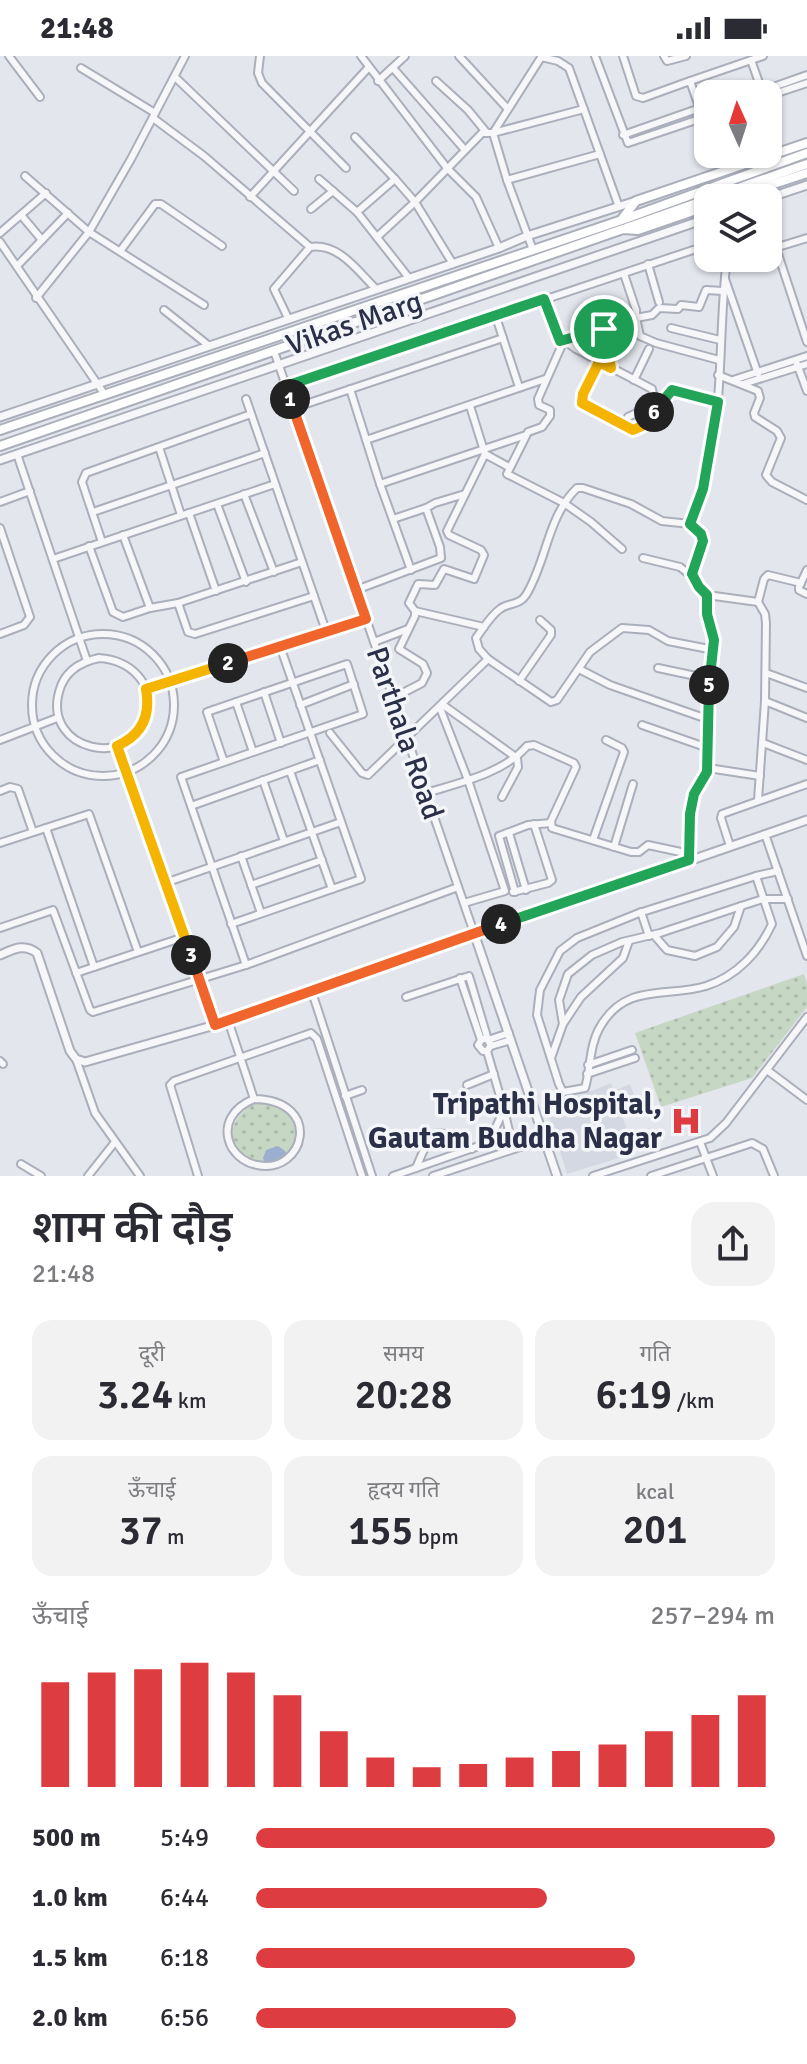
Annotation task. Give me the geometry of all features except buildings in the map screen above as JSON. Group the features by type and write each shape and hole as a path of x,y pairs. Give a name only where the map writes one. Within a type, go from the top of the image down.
{"main road":[{"path":"782,150 807,143"},
{"path":"627,222 807,153"},
{"path":"749,184 807,164"},
{"path":"627,222 636,201 724,168"},
{"path":"774,184 807,173"},
{"path":"627,222 694,202"},
{"name":"Vikas Marg","path":"627,222 638,230 694,211"},
{"name":"Vikas Marg","path":"0,430 533,250 627,222"},
{"name":"Vikas Marg","path":"0,446 274,351 627,222"}],"street":[{"path":"9,56 40,97"},
{"path":"36,298 89,232 185,56"},
{"path":"361,56 447,168 479,201 499,248"},
{"path":"378,81 405,56"},
{"path":"459,56 507,108"},
{"path":"377,237 465,150 490,132 541,56 569,68 619,207"},
{"path":"595,56 625,140 631,144 694,121"},
{"path":"664,56 667,61 686,56"},
{"path":"624,57 639,98 763,56"},
{"path":"259,57 258,73 262,83 307,132 346,168"},
{"path":"751,60 759,80"},
{"path":"250,197 369,67"},
{"path":"81,68 154,116 310,247"},
{"path":"393,68 465,150"},
{"path":"782,86 807,75"},
{"path":"175,77 294,191"},
{"path":"436,81 490,132 533,250"},
{"path":"690,81 694,92"},
{"path":"782,89 807,83"},
{"path":"490,132 584,109"},
{"path":"623,135 694,110"},
{"path":"355,137 415,202 453,264"},
{"path":"507,180 600,154"},
{"path":"25,176 89,232 204,305"},
{"path":"319,179 357,212 409,278"},
{"path":"357,212 395,179"},
{"path":"782,193 807,185"},
{"path":"311,209 333,191"},
{"path":"0,233 46,193"},
{"path":"0,417 636,201"},
{"path":"121,250 155,204 161,204 222,246"},
{"path":"17,266 68,213"},
{"path":"21,215 42,240"},
{"path":"0,460 694,223"},
{"path":"782,246 807,238"},
{"path":"0,242 105,395"},
{"path":"288,318 274,289 310,247 322,245 334,249 376,289"},
{"path":"286,386 694,249"},
{"path":"648,264 659,302"},
{"path":"782,266 807,342"},
{"path":"690,524 703,489 718,402 725,272"},
{"path":"624,274 636,310 640,336 719,360"},
{"path":"724,275 758,374"},
{"path":"562,341 652,315 659,308 678,309 681,305 699,307 706,290 723,291"},
{"path":"544,299 562,341 560,354 545,379 538,401 539,405 550,410 550,416 542,427 526,435 506,471 509,477 584,516 622,549"},
{"path":"164,310 208,345"},
{"path":"798,314 807,311"},
{"path":"496,317 519,387"},
{"path":"671,328 720,340"},
{"path":"604,329 611,368"},
{"path":"294,408 503,338"},
{"path":"562,341 652,389 653,394 645,409 628,417"},
{"path":"634,380 649,349"},
{"name":"Parthala Road","path":"274,351 474,933"},
{"path":"807,356 800,368 807,391"},
{"path":"599,362 583,394 582,403 630,429 642,426 672,390 718,402"},
{"path":"743,384 807,364"},
{"path":"733,380 800,368"},
{"path":"718,375 760,394 755,417 780,434 766,475 772,482 807,500"},
{"path":"366,440 545,379"},
{"path":"350,389 411,570"},
{"path":"246,399 326,631"},
{"path":"470,406 485,451 509,467"},
{"path":"102,542 82,482 86,473 251,414"},
{"path":"380,484 526,435"},
{"path":"159,447 216,591"},
{"path":"438,543 485,451"},
{"path":"93,512 265,453"},
{"path":"17,454 87,661"},
{"path":"53,559 275,484"},
{"path":"694,578 693,571 703,541 701,534 690,524 662,521 631,504 577,488 564,503 547,538 524,599 521,603 502,607 476,638 477,644 488,659 547,699 555,701 597,645 622,628 649,630 668,641 714,650"},
{"path":"0,502 30,491"},
{"path":"244,494 274,572"},
{"path":"393,519 465,494"},
{"path":"217,504 246,582"},
{"path":"426,508 442,553 440,558 444,569 435,585 418,584 409,603 415,611 484,627"},
{"path":"444,569 474,579 484,555 481,550 449,535 447,527"},
{"path":"0,528 30,617 24,625 0,634"},
{"path":"123,535 150,608"},
{"path":"89,546 116,615 123,617 178,603 302,562"},
{"path":"356,590 440,558"},
{"path":"643,558 680,567 694,578 707,595 707,614 713,631 708,768 694,794 690,814 689,857"},
{"path":"806,573 799,590 807,594"},
{"path":"758,800 765,701 766,618 758,602 768,575 801,583"},
{"path":"707,595 758,602"},
{"path":"178,603 188,632 195,634 314,596"},
{"path":"393,698 422,683 427,673 423,664 399,649 415,611"},
{"path":"146,689 366,619"},
{"path":"519,681 551,635 551,630 540,620"},
{"path":"374,642 408,629"},
{"path":"102,633 124,636 144,646 160,662 171,681 175,703 171,728 159,749 141,766 126,772 93,775 69,768 50,753 34,727 31,708 34,684 44,664 59,648 79,637 102,633"},
{"path":"231,924 361,879 280,646"},
{"path":"113,659 124,663 135,671 146,689 148,703 142,726 127,742 99,749 84,745 73,738 57,718 60,686 74,668 87,661 113,659"},
{"path":"330,733 362,773 368,775 488,659"},
{"path":"224,762 207,712 347,664 363,714 181,777 246,965"},
{"path":"658,668 710,679"},
{"path":"579,669 610,685 710,720"},
{"path":"766,673 807,688"},
{"path":"300,705 354,684"},
{"path":"264,692 281,743"},
{"path":"765,701 807,718"},
{"path":"236,702 253,752"},
{"path":"442,706 517,758 518,767 502,797"},
{"path":"442,706 505,891"},
{"path":"0,740 57,718"},
{"path":"642,725 708,748"},
{"path":"593,840 624,752 606,740"},
{"path":"763,743 807,760"},
{"path":"426,793 468,780 517,758 527,746 534,745 575,765 576,771 551,823 552,828 635,853 648,845 689,857"},
{"path":"117,746 215,1025"},
{"path":"191,806 320,760"},
{"path":"708,768 760,776"},
{"path":"290,771 332,889"},
{"path":"263,780 284,841"},
{"path":"614,847 633,784"},
{"path":"730,846 721,815 807,784"},
{"path":"0,791 10,787 18,789 33,832"},
{"path":"0,843 89,814 138,952"},
{"path":"76,1059 85,1062 215,1025 689,857 807,820"},
{"path":"165,883 341,822"},
{"path":"515,892 499,838 534,824 551,823"},
{"path":"464,903 548,883 552,877 534,824"},
{"path":"46,828 94,967"},
{"path":"509,833 526,890"},
{"path":"765,834 807,956"},
{"path":"241,856 261,913"},
{"path":"251,885 322,860"},
{"path":"756,876 772,924 750,959 726,977 705,986 647,992 631,998 600,1026 588,1065 585,1088 563,1092 537,1015 540,990 560,951 577,938 641,912 756,876 778,871"},
{"path":"0,928 53,910 92,1012 246,965 458,887"},
{"path":"563,1024 559,1000 568,974 592,955 763,899 788,899"},
{"path":"641,912 651,936 667,950 695,956 717,947 734,927 741,906"},
{"path":"474,933 557,1176"},
{"path":"76,973 184,937"},
{"path":"551,1058 563,1024 581,997 623,958 629,941"},
{"path":"0,955 21,946 37,953 95,1113 140,1176"},
{"path":"393,1176 488,1144 511,1133 469,976 406,997"},
{"path":"471,982 490,977"},
{"path":"460,978 486,1044"},
{"path":"312,992 372,1176"},
{"path":"593,1176 700,1142 719,1130 807,1017"},
{"path":"228,1020 254,1099"},
{"path":"198,1176 170,1085 311,1033 315,1035 362,1176"},
{"path":"486,1044 510,1037"},
{"path":"588,1065 632,1050"},
{"path":"587,1074 635,1058"},
{"path":"767,1070 807,1100"},
{"path":"467,1085 494,1074"},
{"path":"345,1096 362,1090"},
{"path":"254,1099 279,1102 298,1118 297,1146 291,1156 279,1163 254,1165 244,1161 230,1144 229,1119 234,1110 254,1099"},
{"path":"488,1144 504,1110"},
{"path":"416,1168 430,1137 436,1132 445,1133 472,1149"},
{"path":"433,1176 544,1139"},
{"path":"88,1176 115,1142"},
{"path":"700,1142 713,1176"},
{"path":"651,1176 748,1144 756,1144 763,1149 772,1175"},
{"path":"21,1164 41,1176"}],"shaded area":[{"path":"611,1083 635,1153 567,1174 547,1109"},
{"path":"630,1084 639,1108 624,1117 616,1090"}],"green space":[{"path":"804,974 807,1007 752,1078 661,1107 635,1033"},
{"path":"268,1100 295,1116 299,1137 290,1156 263,1166 244,1158 236,1150 232,1131 235,1122 249,1107"}],"water":[{"path":"278,1146 287,1157 265,1164 263,1158 266,1150"}],"place":[{"name":"Tripathi Hospital, Gautam Buddha Nagar","path":"686,1121"}],"route":[{"path":"544,299 560,341 604,329 611,368 599,362 581,399 585,406 633,430 642,426 672,390 718,402 703,489 690,524 703,537 692,574 694,581 707,595 714,650 709,682 707,772 694,794 690,814 689,860 215,1025 117,746 127,742 142,726 147,716 146,689 366,619 286,386 544,299"}]}
